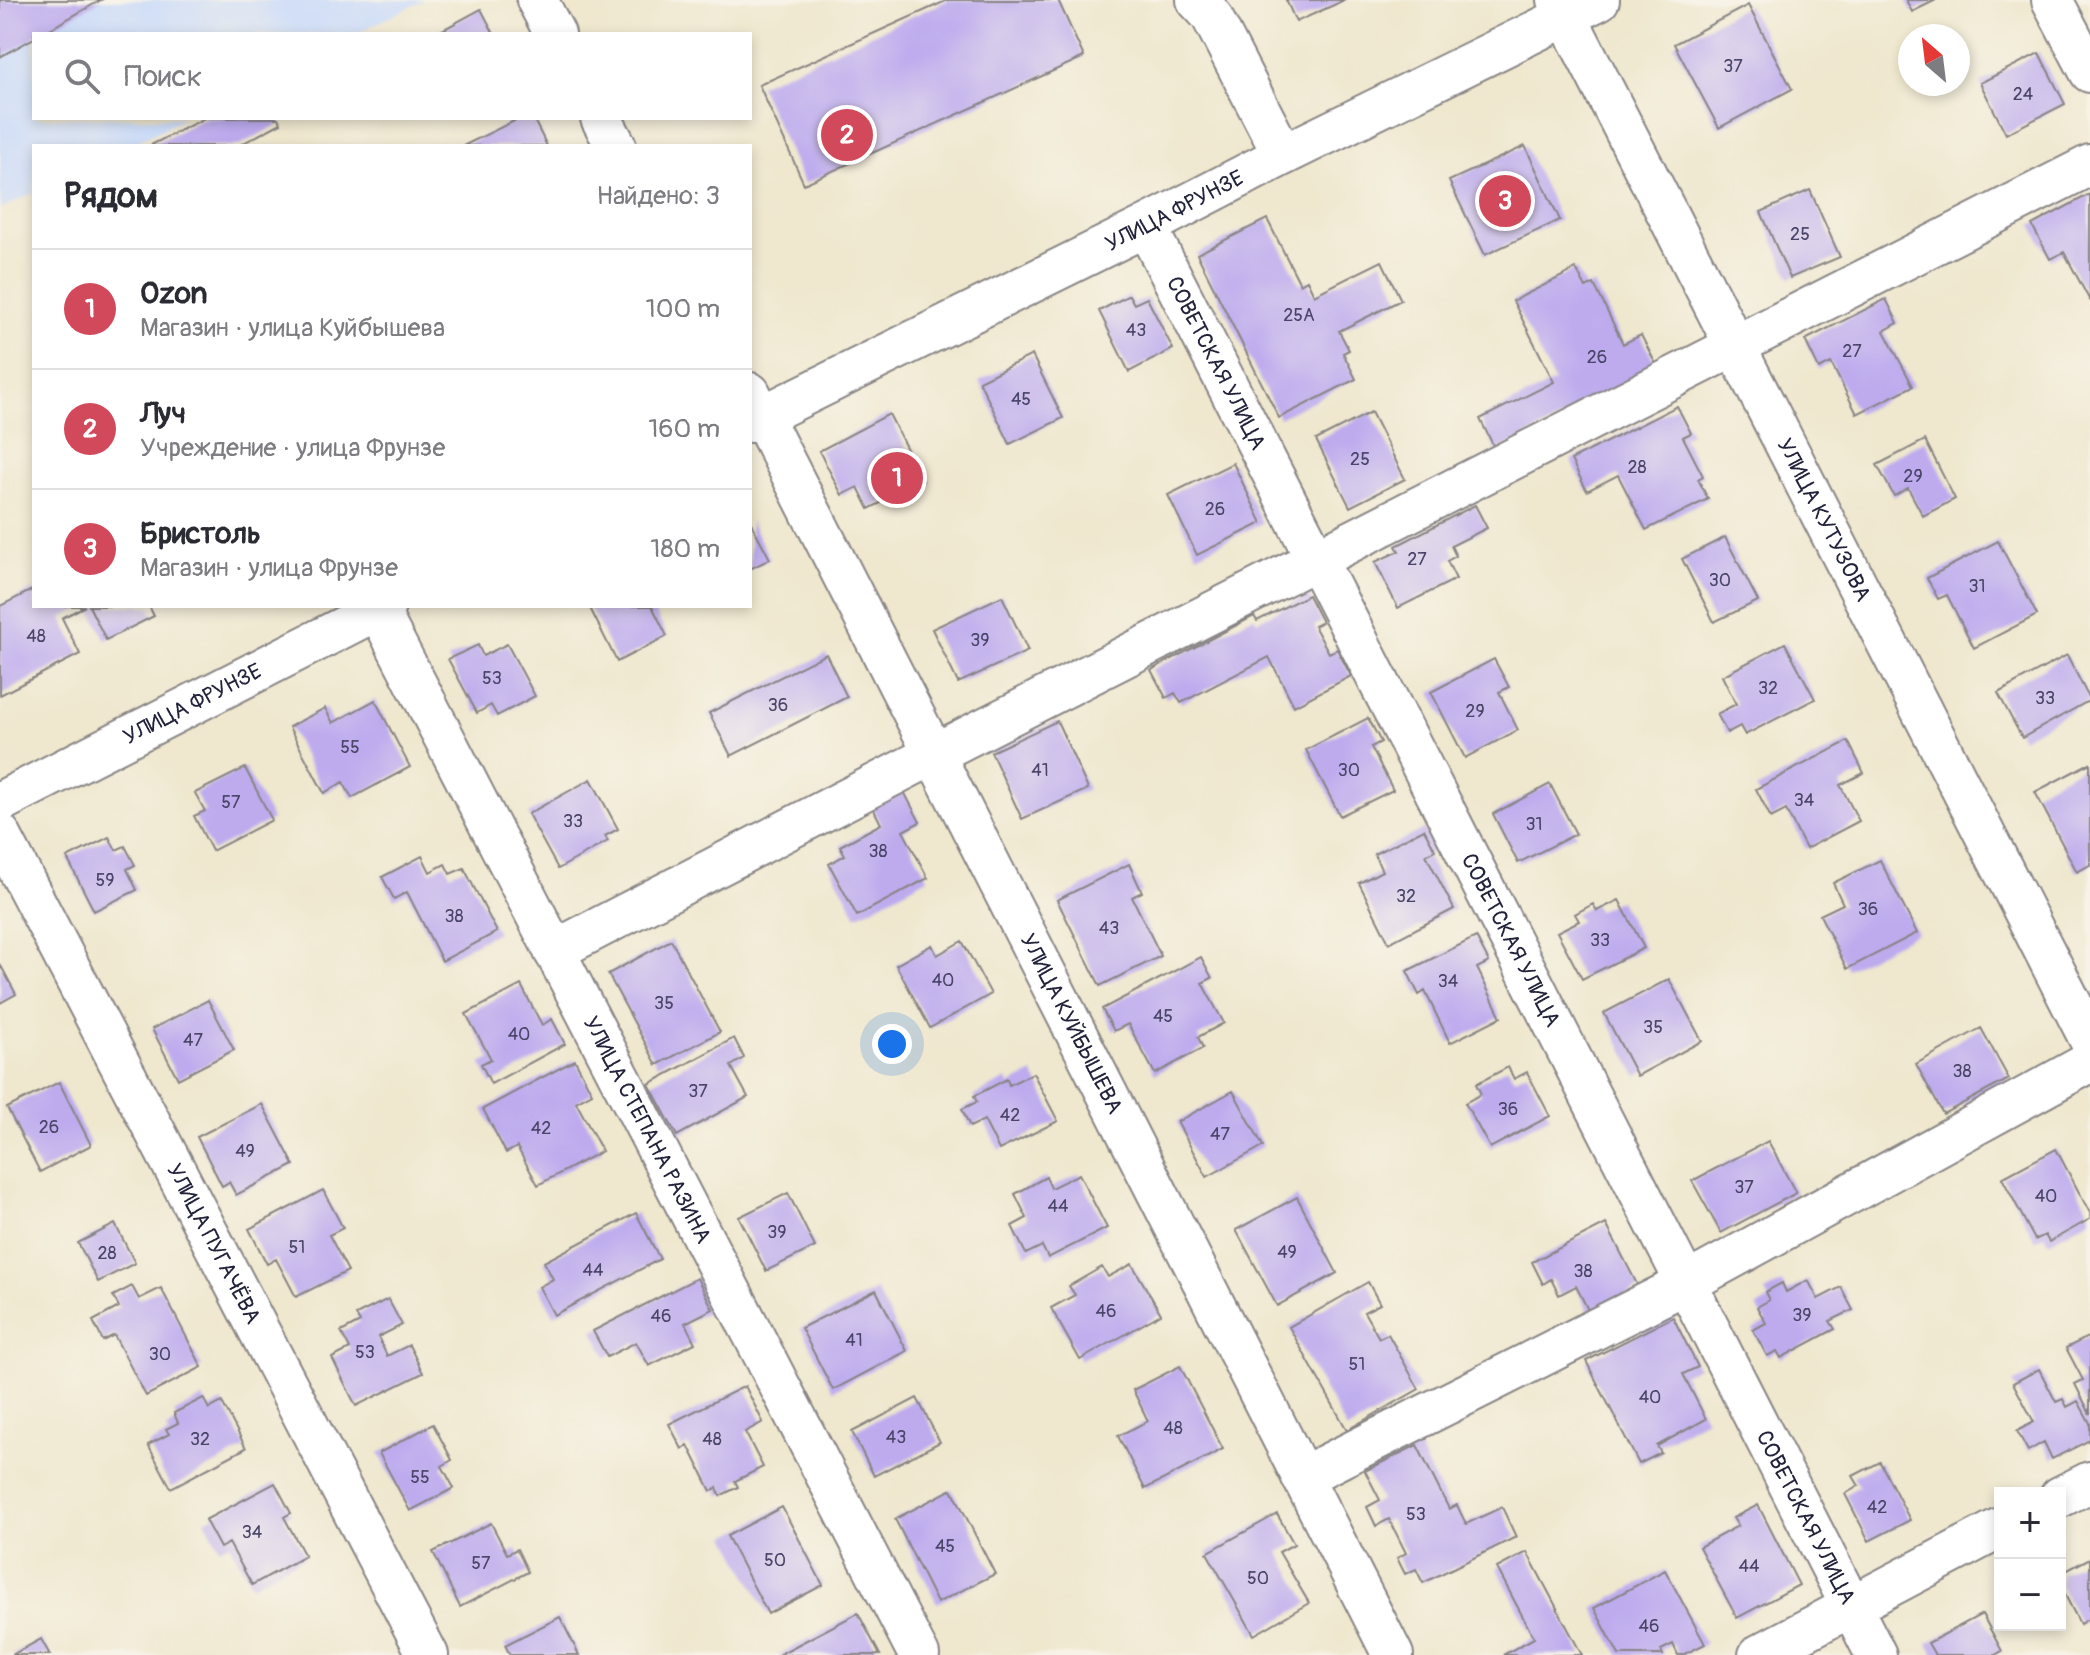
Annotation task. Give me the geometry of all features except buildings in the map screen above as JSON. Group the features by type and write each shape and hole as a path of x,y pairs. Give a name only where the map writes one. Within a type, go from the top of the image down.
{"street":[{"path":"537,0 554,32"},
{"path":"1197,0 1211,15 1283,155"},
{"path":"2052,0 2090,72"},
{"name":"УЛИЦА ФРУНЗЕ","path":"754,410 1146,226 1574,6"},
{"name":"УЛИЦА КУТУЗОВА","path":"1574,6 1736,348 2090,1040"},
{"path":"602,120 615,144"},
{"path":"554,951 2090,165"},
{"name":"СОВЕТСКАЯ УЛИЦА","path":"1146,226 1876,1655"},
{"name":"УЛИЦА КУЙБЫШЕВА","path":"754,410 934,754 1393,1655"},
{"name":"УЛИЦА ФРУНЗЕ","path":"0,802 377,608"},
{"name":"УЛИЦА СТЕПАНА РАЗИНА","path":"380,608 919,1655"},
{"name":"УЛИЦА ПУГАЧЁВА","path":"0,834 428,1655"},
{"path":"1302,1477 1685,1284 2090,1062"},
{"path":"2066,1494 2090,1482"},
{"path":"1759,1655 1994,1531"}],"shaded area":[{"path":"0,0 424,0 359,32 32,32 32,120 181,120 132,144 32,144 32,194 0,209"}],"place":[{"name":"Луч","path":"847,135"},
{"name":"Бристоль","path":"1505,201"},
{"name":"Ozon","path":"897,478"}]}
